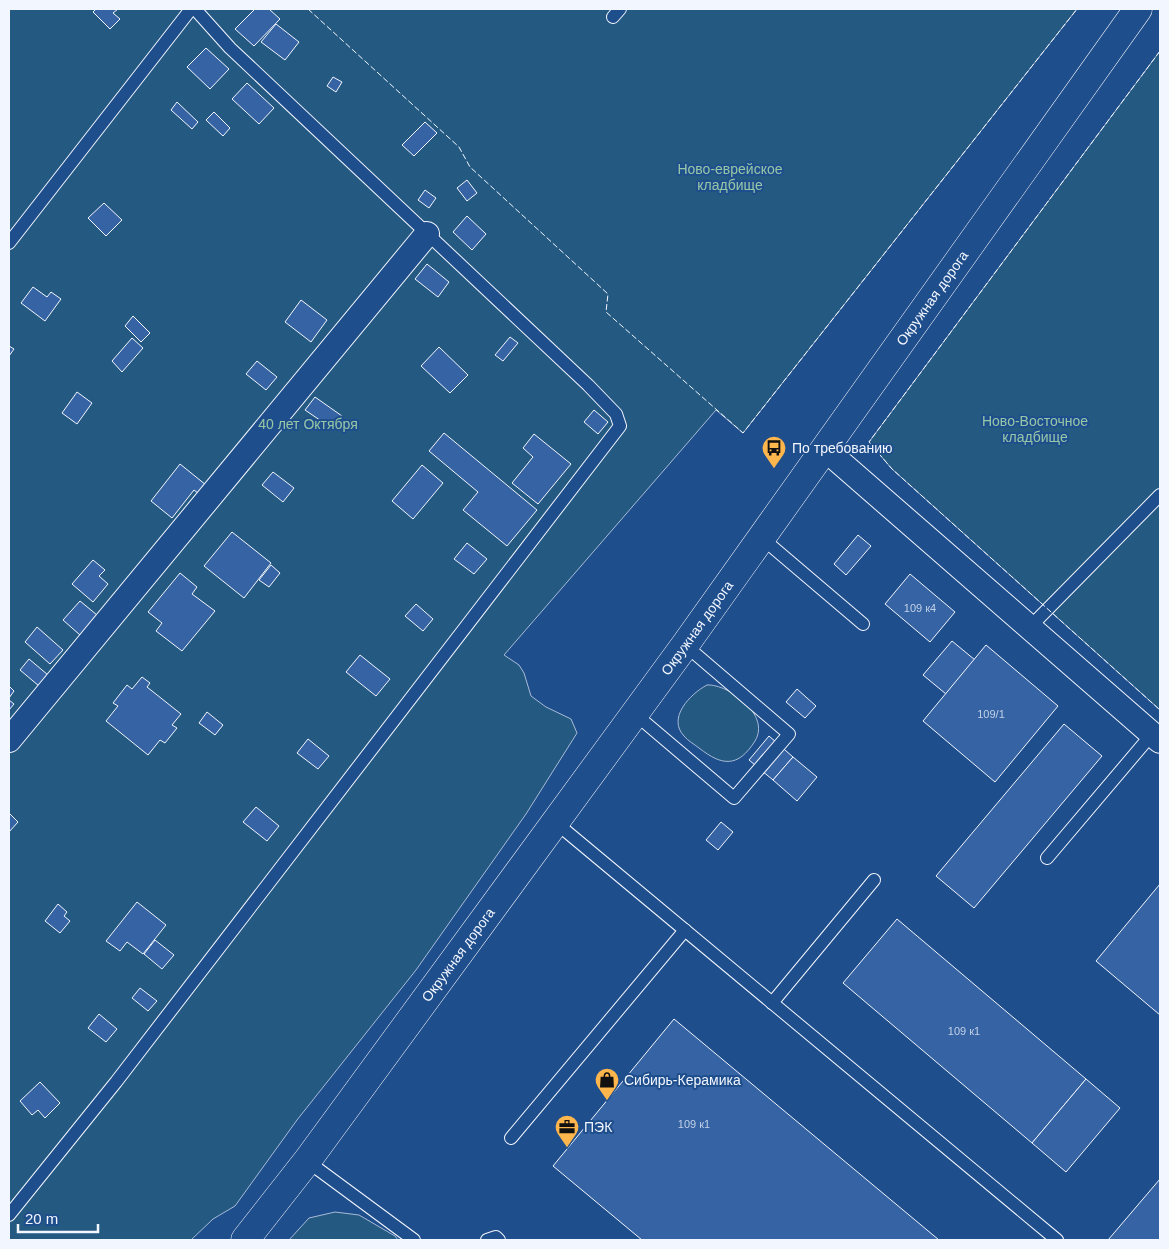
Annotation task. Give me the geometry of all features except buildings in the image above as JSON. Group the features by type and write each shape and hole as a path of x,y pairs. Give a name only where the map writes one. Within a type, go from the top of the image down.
{"main road":[{"name":"Окружная дорога","path":"245,1240 307,1161 685,645 826,450 1138,9"}],"street":[{"path":"9,740 427,234"},
{"path":"826,450 1031,626 1156,737"}],"lane":[{"path":"9,243 191,9"},
{"path":"9,1215 122,1074 620,426 616,414 588,385 230,48 195,9"},
{"path":"1031,626 1160,495"},
{"path":"762,538 863,624"},
{"path":"634,714 734,798 789,734 685,645"},
{"path":"1047,858 1156,737"},
{"path":"555,822 1057,1240"},
{"path":"772,1003 874,880"},
{"path":"511,1138 685,930"},
{"path":"307,1161 414,1240"},
{"path":"487,1240 496,1237 499,1240"}],"green space":[{"name":"40 лет Октября","path":"9,9 1077,9 743,433 716,410 504,655 519,665 524,673 531,696 546,707 571,719 577,733 526,814 416,970 297,1120 235,1206 213,1219 191,1240 9,1240"},
{"name":"Ново-Восточное кладбище","path":"1160,51 1160,710 892,469 869,442"},
{"path":"707,685 716,686 736,695 753,712 757,721 758,731 755,741 749,750 736,760 722,761 707,754 687,739 679,729 679,714 683,707 694,694"},
{"path":"335,1212 359,1215 395,1236 398,1240 289,1240 309,1218"}],"fence":[{"path":"308,9 459,147 470,167 608,294 606,312 743,433 1077,9"},
{"path":"1160,51 869,442 892,469 1160,710"}],"place":[{"name":"По требованию","path":"774,469"},
{"name":"Сибирь-Керамика","path":"607,1101"},
{"name":"ПЭК","path":"567,1148"}],"park label":[{"name":"Ново-еврейское кладбище","path":"730,177"}]}
